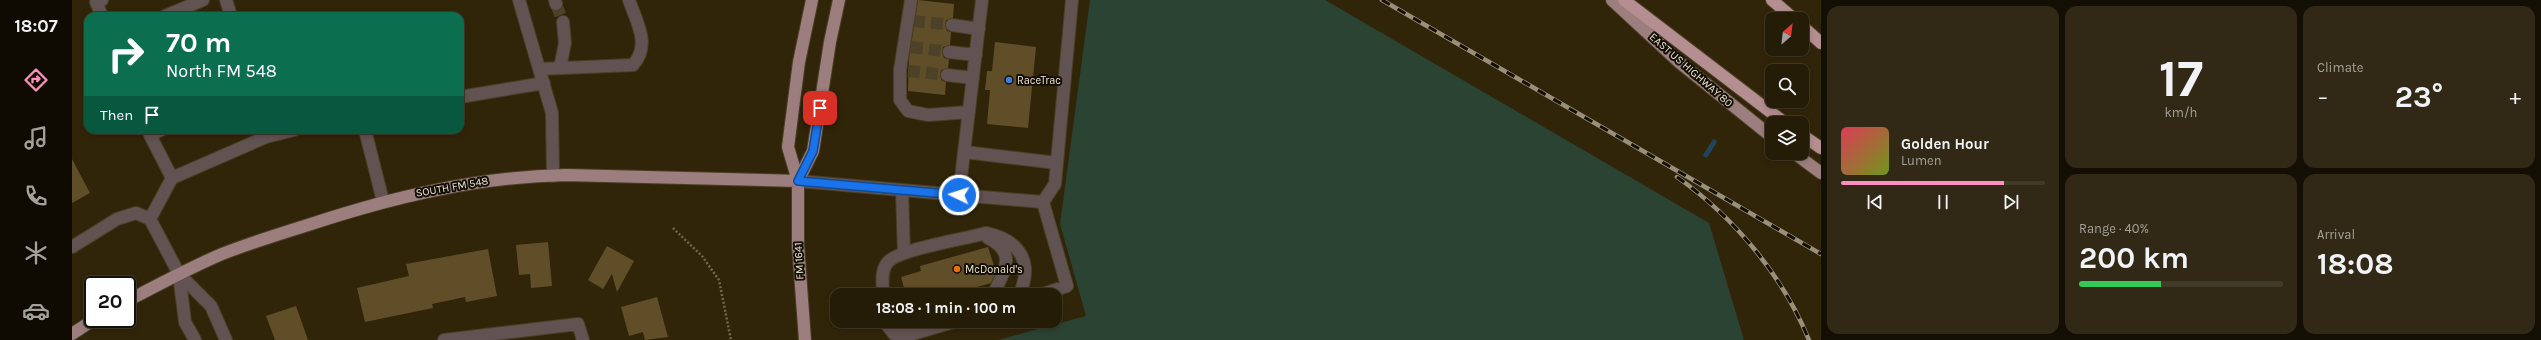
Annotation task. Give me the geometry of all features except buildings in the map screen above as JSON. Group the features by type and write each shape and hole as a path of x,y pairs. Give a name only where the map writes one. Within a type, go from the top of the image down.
{"highway":[{"path":"1624,0 1776,116"},
{"path":"1772,0 1786,12"},
{"path":"1809,32 1821,43"},
{"path":"1809,140 1821,148"}],"main road":[{"path":"798,181 788,147 799,62 812,0"},
{"path":"798,181 813,151 830,42 839,0"},
{"name":"EAST US HIGHWAY 80","path":"1612,0 1680,62 1765,131"},
{"path":"1803,160 1821,173"},
{"name":"SOUTH FM 548","path":"136,296 178,274 259,241 383,201 469,183 553,176 798,181"},
{"name":"FM 1641","path":"798,181 798,245 805,340"},
{"path":"72,334 84,326"}],"street":[{"path":"100,12 96,2 102,0"},
{"path":"174,12 203,0"},
{"path":"226,0 230,12"},
{"path":"520,0 552,113 553,176"},
{"path":"539,69 633,65 640,57 644,44 629,0"},
{"path":"911,0 910,21 900,100 908,111 928,115 969,112"},
{"path":"959,195 982,0"},
{"path":"1060,288 1066,286 1043,202 1055,184 1072,0"},
{"path":"560,68 565,44 563,22"},
{"path":"952,25 979,28"},
{"path":"949,52 976,55"},
{"path":"947,74 973,78"},
{"path":"464,96 544,83"},
{"path":"149,134 172,178"},
{"path":"150,219 172,178 265,134"},
{"path":"366,134 383,201"},
{"path":"964,152 1057,163"},
{"path":"798,181 1043,202"},
{"path":"902,190 904,253"},
{"path":"72,248 117,219 136,213 150,219 178,274 186,322 195,340"},
{"path":"981,234 996,242 1005,251 1007,258 1006,267 996,288"},
{"path":"883,288 882,275 888,262 904,253 981,234 999,236 1020,251 1027,272 1021,288"},
{"path":"178,274 211,306 226,340"},
{"path":"444,340 578,324 583,340"},
{"path":"889,328 894,334 909,335 933,328"}],"path":[{"path":"673,228 702,256 719,280 731,340"}],"green space":[{"path":"1090,0 1325,0 1709,223 1744,340 998,340 1042,328 1062,328 1062,323 1086,316 1060,224"}],"waterway":[{"path":"1706,155 1714,142"}],"tunnel":[{"path":"556,4 563,22"},
{"path":"913,21 952,25"},
{"path":"911,47 949,52"},
{"path":"908,71 947,75"}],"railway":[{"path":"1382,0 1821,254"},
{"path":"1677,177 1718,210 1755,250 1785,293 1809,340"}],"place":[{"name":"RaceTrac","path":"1009,80"},
{"name":"McDonald's","path":"957,269"}],"route":[{"path":"820,108 813,151 798,181 959,195"}]}
